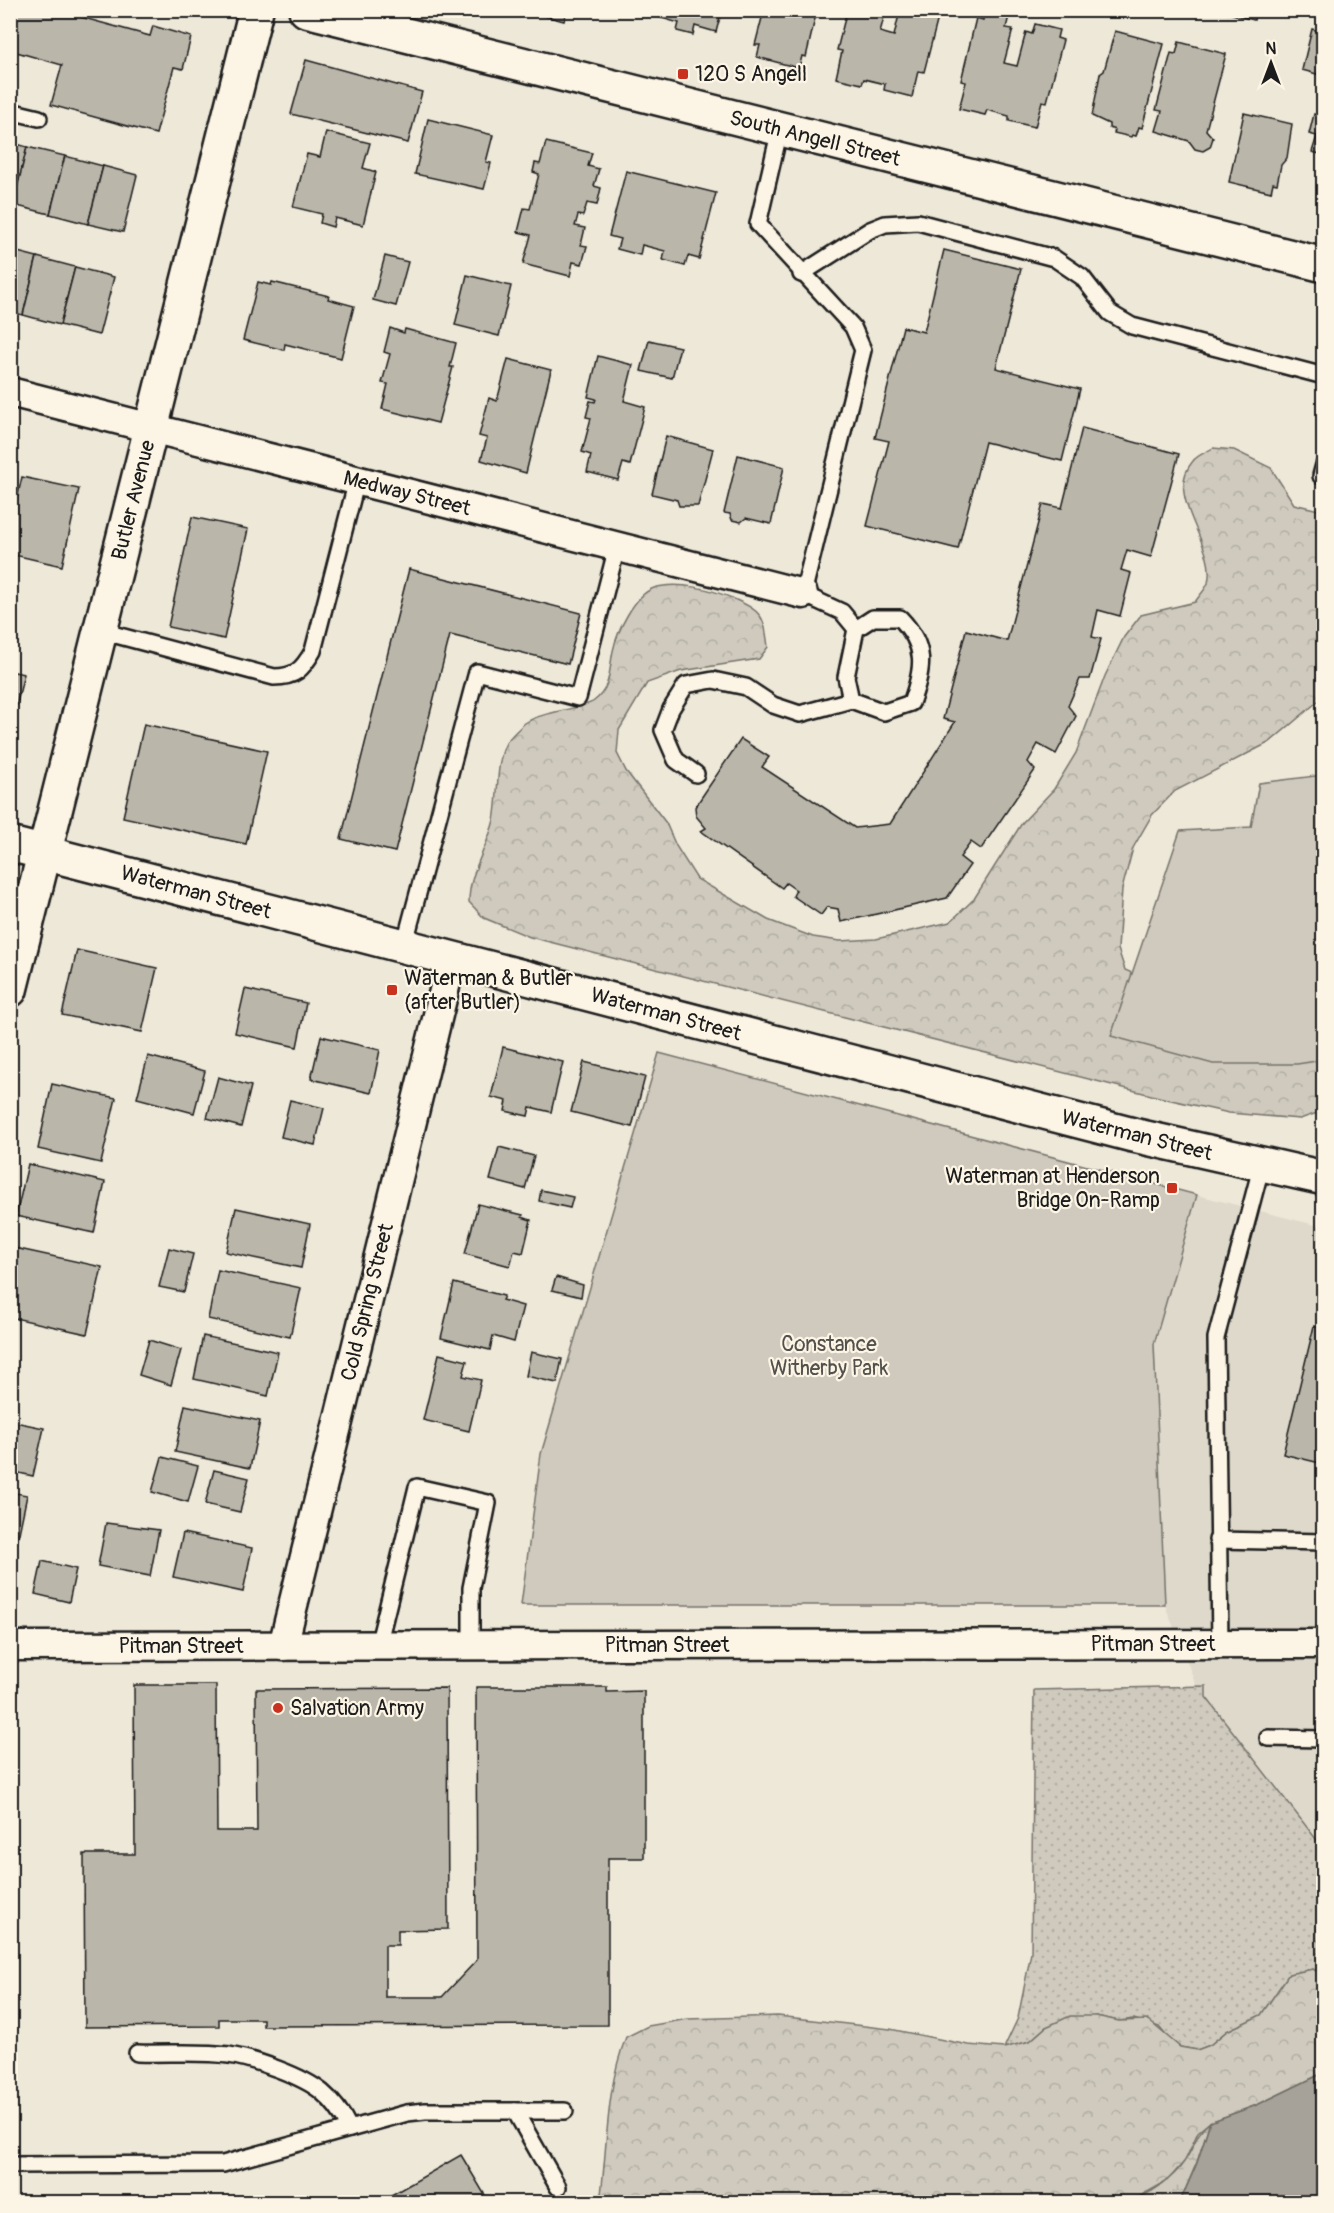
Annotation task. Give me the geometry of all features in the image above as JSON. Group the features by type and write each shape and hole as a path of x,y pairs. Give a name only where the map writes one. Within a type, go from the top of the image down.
{"main road":[{"name":"Butler Avenue","path":"10,990 256,10"},
{"name":"South Angell Street","path":"306,10 1316,262"},
{"name":"Waterman Street","path":"10,844 1132,1135 1323,1178"}],"street":[{"name":"Medway Street","path":"10,392 803,594"},
{"name":"Cold Spring Street","path":"283,1646 452,958"},
{"name":"Pitman Street","path":"10,1647 1323,1644"}],"lane":[{"path":"10,111 39,118"},
{"path":"780,129 758,216 761,230 853,327 863,350 803,594 842,612 856,629"},
{"path":"801,274 870,230 885,224 918,222 1054,258 1082,277 1110,313 1132,326 1323,376"},
{"path":"101,631 273,677 291,677 304,666 313,651 357,480"},
{"path":"404,946 477,672 578,698 617,547"},
{"path":"696,774 676,760 663,730 671,709 686,685 713,680 746,687 773,705 800,714 851,700 884,712 911,703 921,676 920,649 913,632 900,618 873,618 856,629 846,677 851,700"},
{"path":"1220,1644 1216,1338 1262,1164"},
{"path":"378,1646 417,1487 488,1503 471,1588 471,1645"},
{"path":"1217,1540 1323,1542"},
{"path":"1268,1738 1323,1739"},
{"path":"136,2053 211,2054 248,2060 305,2082 321,2092 343,2116 350,2129"},
{"path":"10,2165 223,2164 425,2111 565,2111"},
{"path":"515,2111 558,2187"}],"shaded area":[{"path":"1197,1195 1323,1227 1323,1848 1198,1690 1165,1605 1154,1344"},
{"path":"1323,2073 1323,2202 1180,2202 1197,2163 1210,2122 1257,2105"}],"green space":[{"path":"1213,448 1234,450 1271,468 1294,504 1323,511 1323,697 1270,742 1175,791 1152,815 1133,848 1122,889 1118,949 1125,970 1150,981 1323,934 1323,1111 1300,1119 1229,1113 1171,1100 530,937 484,918 469,902 475,871 494,820 500,761 506,743 520,727 532,719 589,704 600,696 608,678 615,643 633,606 654,588 674,585 716,592 751,608 763,622 768,647 759,659 681,671 647,683 619,730 617,753 626,771 666,823 676,846 697,879 768,920 813,937 840,941 876,939 950,922 974,899 1022,823 1054,789 1076,753 1105,676 1124,637 1141,615 1195,602 1207,585 1209,568 1206,553 1187,505 1184,490 1185,475 1193,461"},
{"path":"1323,775 1323,1060 1297,1064 1213,1064 1111,1036 1180,831 1251,827 1259,783"},
{"name":"Constance Witherby Park","path":"659,1053 1197,1195 1154,1344 1165,1605 521,1605 541,1454"},
{"path":"1206,1686 1206,1697 1323,1848 1323,1975 1313,1969 1289,1974 1261,2015 1227,2031 1210,2045 1197,2050 1180,2047 1159,2027 1134,2019 1119,2021 1096,2016 1046,2027 1030,2041 1004,2048 1018,2018 1031,1953 1034,1690"},
{"path":"1313,1969 1323,1975 1323,2073 1257,2105 1210,2122 1198,2132 1185,2161 1167,2181 1130,2202 600,2202 611,2098 619,2057 626,2037 648,2026 688,2019 778,2016 890,2029 968,2045 1004,2048 1030,2041 1046,2027 1070,2016 1096,2016 1119,2021 1148,2020 1180,2047 1197,2050 1210,2045 1227,2031 1261,2015 1289,1974"},
{"path":"1210,2122 1197,2162 1180,2202 1130,2202 1167,2181 1179,2169 1188,2157 1198,2136"}],"building":[{"path":"10,10 55,10 150,36 153,26 191,37 183,69 174,67 156,134 51,105 62,65 13,51 10,59"},
{"path":"523,10 567,10 564,21"},
{"path":"659,10 722,10 716,32 695,26 693,35 677,31 679,23 658,17"},
{"path":"764,10 817,10 806,57 802,56 799,68 757,57 760,45 755,45"},
{"path":"847,10 886,10 880,32 894,36 900,10 940,10 924,72 918,71 912,97 884,90 885,84 864,79 862,84 836,78 842,51 837,50"},
{"path":"985,10 1009,16 1006,28 1013,29 1004,63 1017,66 1026,32 1032,34 1035,24 1059,30 1057,38 1063,40 1047,102 1042,101 1035,127 1009,121 1009,116 987,110 985,115 959,109 966,82 961,81 976,18 983,20"},
{"path":"1218,10 1256,10 1254,20"},
{"path":"1312,29 1324,32 1324,76 1302,70"},
{"path":"1115,31 1164,44 1142,128 1139,127 1136,136 1131,137 1114,133 1115,130 1109,128 1109,124 1092,116 1100,74 1104,71"},
{"path":"1179,42 1226,54 1206,130 1213,138 1210,147 1203,151 1195,149 1189,141 1156,131 1162,111 1156,110 1171,53 1176,54"},
{"path":"306,60 422,92 408,143 291,114"},
{"path":"1324,111 1324,155 1312,152 1317,136 1309,134 1314,114 1322,116"},
{"path":"1244,113 1292,124 1287,158 1281,165 1277,184 1273,183 1271,192 1229,182"},
{"path":"428,119 493,135 486,162 491,163 484,189 415,174"},
{"path":"326,132 370,143 363,168 376,172 363,225 335,218 333,227 320,223 322,214 293,207 307,154 320,157"},
{"path":"10,142 27,147 13,205 10,204"},
{"path":"546,142 592,153 588,166 599,169 594,186 601,188 597,205 587,203 583,216 578,215 575,226 585,228 581,245 587,246 582,264 573,262 570,276 523,264 531,235 518,232 524,208 530,209 539,174 533,172 535,163 540,164"},
{"path":"27,147 65,156 50,214 13,205"},
{"path":"65,156 103,166 88,224 50,214"},
{"path":"103,166 137,175 123,232 88,224"},
{"path":"626,171 716,193 699,259 688,256 685,266 663,260 665,251 642,245 640,255 617,249 620,239 609,236"},
{"path":"10,250 37,257 23,315 10,312"},
{"path":"944,250 1021,269 996,368 1080,389 1062,461 985,442 958,549 867,526 889,441 875,438 903,327 924,332"},
{"path":"385,256 408,262 396,306 373,300"},
{"path":"37,257 75,267 60,325 23,315"},
{"path":"75,267 114,277 99,335 60,325"},
{"path":"467,275 511,286 499,336 455,325"},
{"path":"258,282 271,285 272,282 329,296 328,299 354,306 341,358 285,344 284,350 243,340"},
{"path":"390,328 404,333 405,329 456,343 450,367 453,367 438,423 382,409 388,384 382,383 390,354 384,352"},
{"path":"649,340 680,347 672,378 641,371"},
{"path":"598,356 633,365 624,401 645,407 630,465 623,463 618,480 587,472 591,455 582,452 591,418 586,417 590,401 595,402 596,399 588,397"},
{"path":"508,359 551,370 526,473 481,460 487,438 479,436 489,398 497,401"},
{"path":"1082,428 1179,454 1151,557 1127,550 1121,570 1131,573 1120,616 1098,610 1092,637 1101,639 1090,679 1080,679 1068,706 1076,716 1056,754 1038,744 1028,762 1035,770 981,849 971,842 960,857 970,865 947,898 841,922 838,909 827,907 821,915 793,896 796,890 786,883 782,888 701,831 706,828 696,816 695,807 741,739 769,757 762,767 855,828 890,824 955,722 943,719 966,630 1007,641 1043,504 1062,508"},
{"path":"666,436 713,449 698,506 679,506 677,500 652,494"},
{"path":"738,455 784,467 771,524 746,518 741,522 732,520 730,514 724,513"},
{"path":"22,477 79,489 62,566 10,554 10,529"},
{"path":"192,517 248,529 224,639 168,627"},
{"path":"409,569 581,613 568,664 450,635 395,852 341,839"},
{"path":"10,671 24,674 10,732"},
{"path":"144,724 267,751 246,844 123,817"},
{"path":"77,950 157,968 142,1032 62,1015"},
{"path":"245,989 306,1003 297,1047 235,1033"},
{"path":"321,1036 380,1050 371,1093 311,1079"},
{"path":"503,1047 563,1062 551,1112 530,1107 528,1116 505,1111 507,1101 491,1097"},
{"path":"148,1056 205,1071 194,1113 137,1098"},
{"path":"584,1062 645,1077 632,1127 571,1112"},
{"path":"218,1077 251,1086 241,1127 207,1118"},
{"path":"52,1084 116,1098 101,1163 38,1149"},
{"path":"290,1100 324,1108 315,1145 281,1137"},
{"path":"499,1147 534,1156 525,1189 490,1180"},
{"path":"28,1164 105,1182 94,1233 16,1216"},
{"path":"541,1190 573,1197 570,1208 539,1201"},
{"path":"478,1204 523,1215 522,1217 531,1220 523,1253 514,1251 510,1266 465,1254"},
{"path":"236,1208 310,1224 301,1268 226,1252"},
{"path":"10,1247 102,1267 87,1334 10,1317"},
{"path":"169,1248 193,1254 184,1292 159,1287"},
{"path":"218,1270 301,1288 290,1337 208,1319"},
{"path":"556,1277 583,1285 581,1297 552,1290"},
{"path":"454,1283 504,1296 502,1300 523,1306 514,1342 493,1336 490,1350 441,1338"},
{"path":"1324,1286 1324,1316 1317,1314"},
{"path":"1314,1326 1324,1328 1324,1464 1283,1454"},
{"path":"203,1336 278,1352 268,1396 194,1379"},
{"path":"149,1340 181,1350 171,1385 139,1375"},
{"path":"531,1352 562,1359 557,1383 526,1376"},
{"path":"439,1354 467,1361 463,1376 481,1380 469,1431 423,1420"},
{"path":"185,1405 260,1421 250,1468 175,1452"},
{"path":"10,1421 44,1428 33,1476 10,1471"},
{"path":"162,1457 198,1466 188,1502 152,1492"},
{"path":"214,1470 249,1478 240,1512 205,1504"},
{"path":"10,1492 27,1495 17,1543 10,1541"},
{"path":"106,1523 159,1530 150,1576 98,1566"},
{"path":"183,1533 252,1548 243,1592 173,1577"},
{"path":"42,1561 76,1569 69,1602 35,1594"},
{"path":"134,1685 216,1685 217,1831 257,1831 256,1689 447,1688 448,1929 398,1930 398,1945 385,1945 385,1997 442,1997 477,1960 476,1687 607,1687 607,1692 644,1691 644,1858 608,1858 608,2025 263,2026 263,2019 219,2019 219,2026 85,2027 84,1854 135,1854"},
{"path":"461,2155 489,2202 379,2202"}],"place":[{"name":"120 S Angell","path":"683,74"},
{"name":"Waterman & Butler (after Butler)","path":"392,990"},
{"name":"Waterman at Henderson Bridge On-Ramp","path":"1172,1188"},
{"name":"Salvation Army","path":"278,1708"}]}
